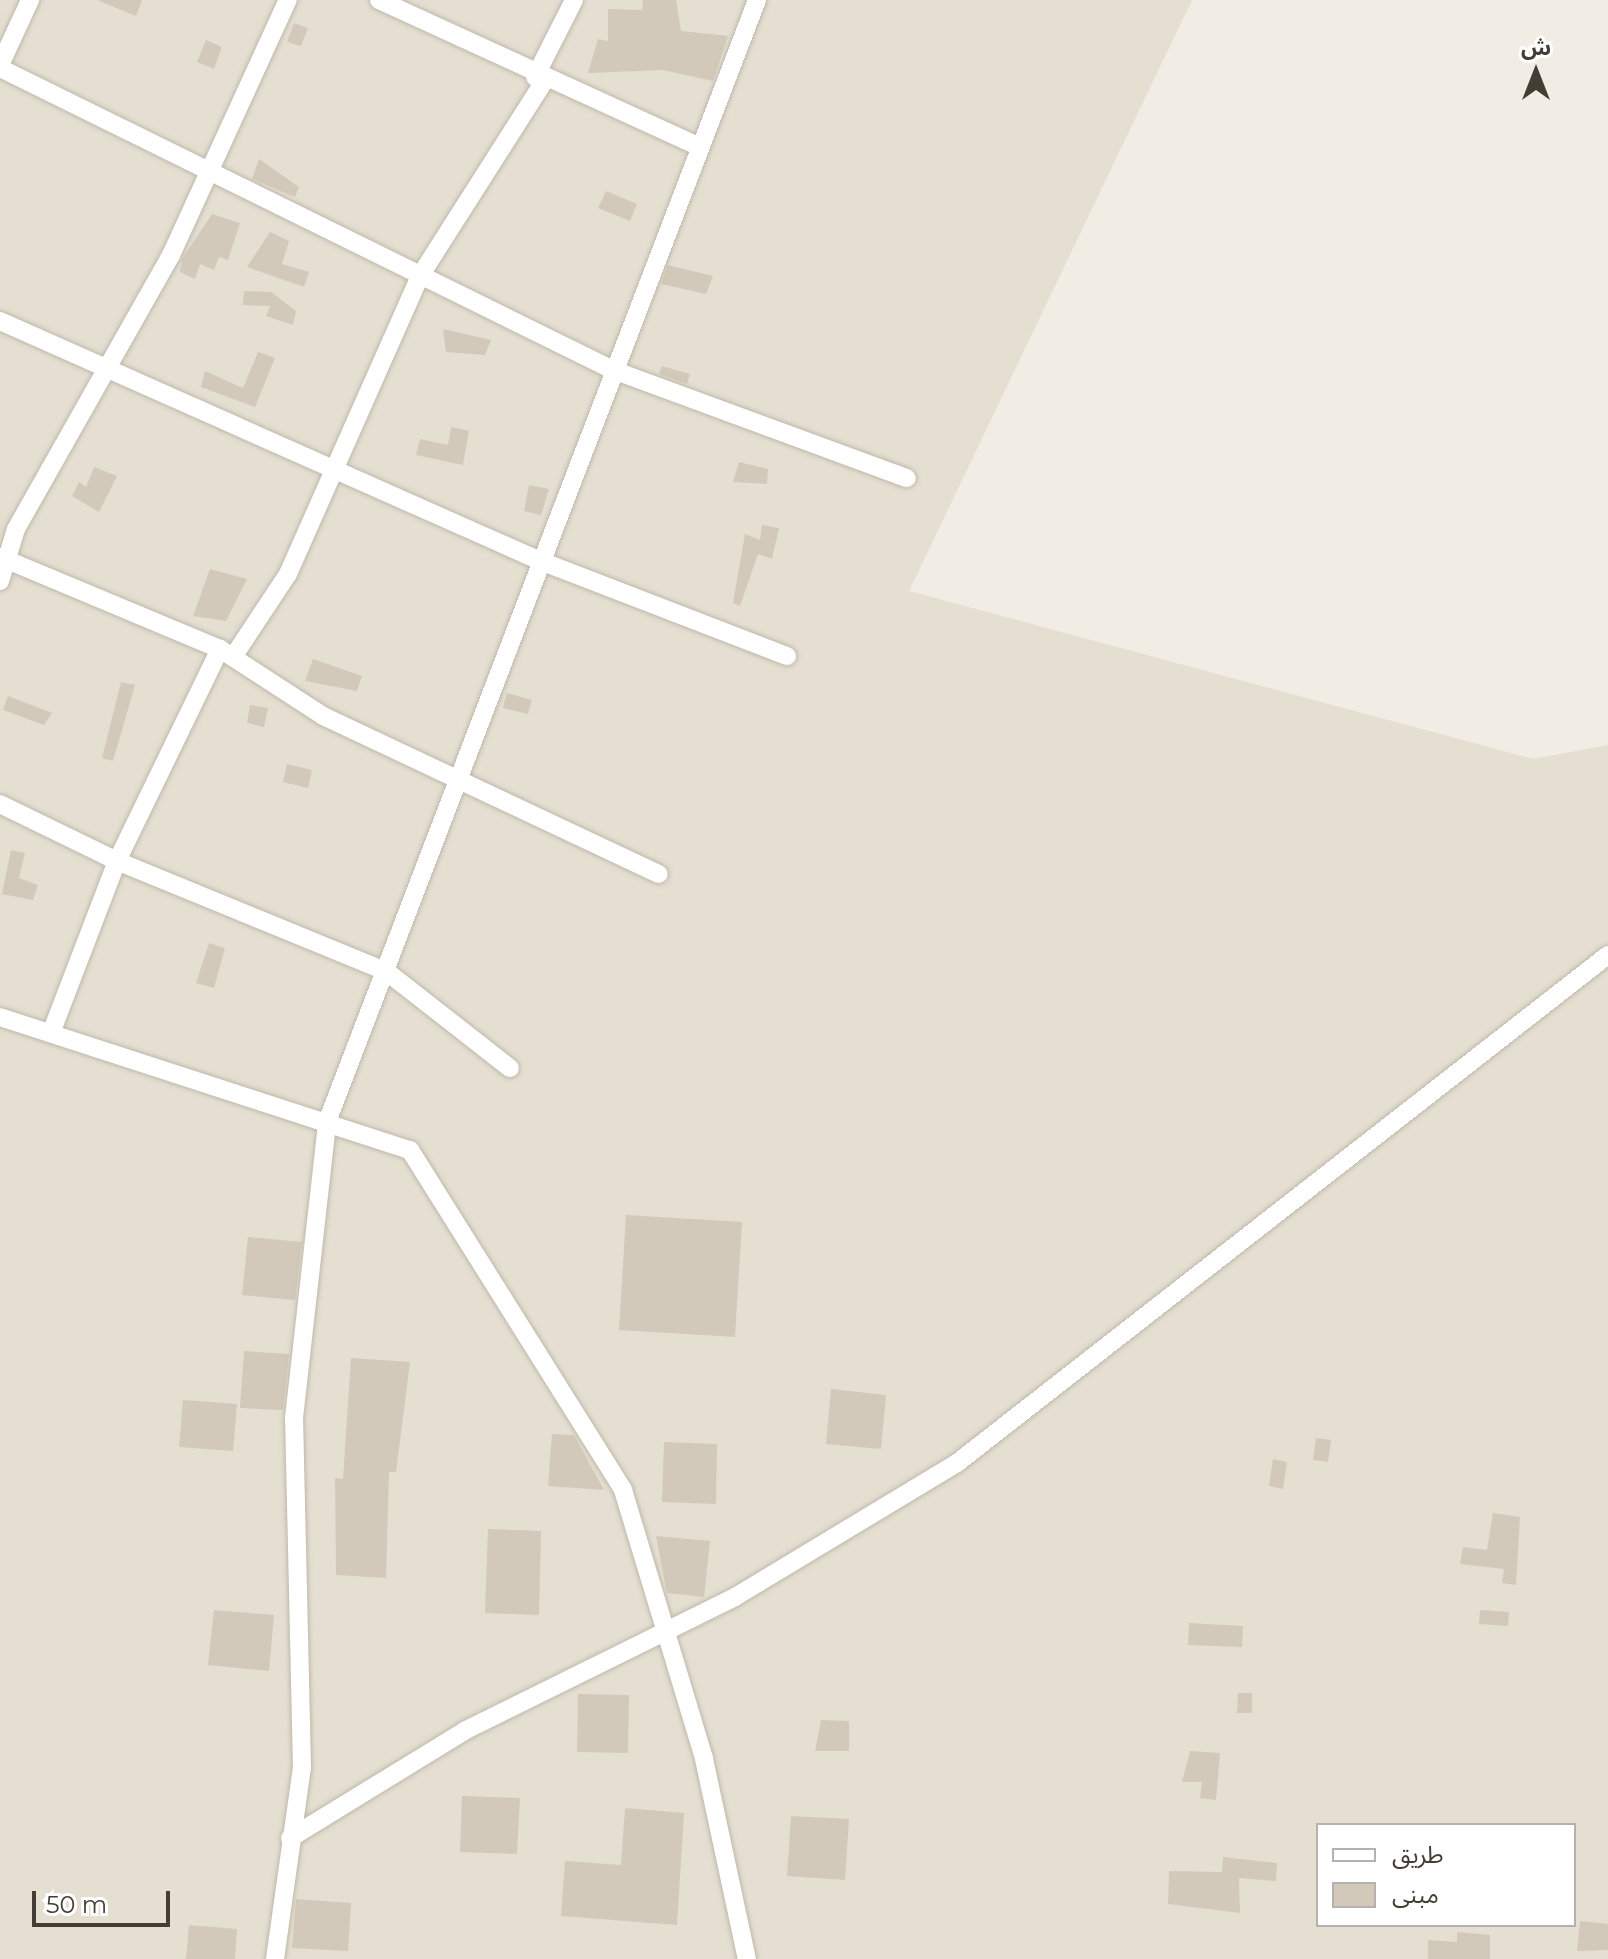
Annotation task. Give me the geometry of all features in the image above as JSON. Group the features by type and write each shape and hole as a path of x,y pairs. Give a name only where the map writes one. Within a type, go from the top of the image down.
{"street":[{"path":"30,0 0,67 213,169 420,276 613,370 907,478"},
{"path":"0,581 2,558 109,368 213,169 288,0"},
{"path":"379,0 540,79 700,147"},
{"path":"51,1033 117,861 226,653 270,609 420,276 540,79 574,0"},
{"path":"275,1959 302,1768 294,1418 327,1122 462,778 538,560 757,0"},
{"path":"0,321 538,560 787,656"},
{"path":"2,558 226,653 323,716 462,778 659,874"},
{"path":"0,804 117,861 387,972 510,1068"},
{"path":"290,1838 466,1730 735,1597 957,1463 1608,955"},
{"path":"0,1017 410,1150 623,1490 704,1759 747,1959"}],"shaded area":[{"path":"0,0 1192,0 909,591 1533,759 1608,745 1608,1959 0,1959"}],"building":[{"path":"97,0 142,0 136,16"},
{"path":"643,0 676,0 681,31 728,36 713,81 663,70 588,73 598,39 608,41 608,9 642,10"},
{"path":"294,23 308,28 301,46 287,42"},
{"path":"206,40 222,47 214,69 197,62"},
{"path":"259,159 299,187 295,197 252,179"},
{"path":"606,191 637,204 630,221 598,208"},
{"path":"212,214 240,223 228,260 219,257 214,270 200,264 195,279 180,272 182,259"},
{"path":"270,232 289,241 282,264 309,272 304,287 247,267"},
{"path":"668,265 713,276 706,294 661,284"},
{"path":"244,291 271,292 296,311 293,325 266,316 270,306 243,305"},
{"path":"443,329 491,340 485,355 446,352"},
{"path":"258,352 275,358 255,407 201,387 205,371 243,388"},
{"path":"662,366 690,374 687,384 659,374"},
{"path":"451,427 469,431 463,465 416,455 420,439 448,445"},
{"path":"739,462 768,469 767,484 733,482"},
{"path":"94,467 117,476 99,512 72,496 79,482 86,487"},
{"path":"529,485 549,489 541,515 524,511"},
{"path":"762,525 779,528 772,559 758,554 740,606 733,603 745,534 760,540"},
{"path":"210,569 247,579 226,621 193,616"},
{"path":"313,659 362,676 357,691 305,681"},
{"path":"121,682 135,685 113,761 102,758"},
{"path":"507,693 532,700 528,714 503,708"},
{"path":"8,696 52,713 44,725 3,710"},
{"path":"250,705 268,708 264,727 247,723"},
{"path":"287,764 312,770 308,788 283,782"},
{"path":"11,850 25,853 19,878 38,885 33,900 2,894"},
{"path":"209,943 225,948 214,988 196,983"},
{"path":"626,1215 742,1222 735,1337 619,1330"},
{"path":"248,1237 302,1242 295,1300 242,1295"},
{"path":"244,1351 289,1354 283,1410 240,1408"},
{"path":"351,1358 410,1362 396,1472 389,1472 386,1578 336,1575 335,1478 343,1479"},
{"path":"831,1389 886,1395 881,1449 826,1444"},
{"path":"183,1400 237,1404 233,1451 179,1447"},
{"path":"552,1434 574,1435 604,1490 548,1486"},
{"path":"1316,1438 1331,1440 1328,1462 1313,1460"},
{"path":"664,1442 717,1444 716,1504 662,1502"},
{"path":"1273,1459 1287,1462 1283,1489 1269,1486"},
{"path":"1493,1513 1520,1517 1516,1585 1502,1583 1504,1569 1460,1564 1463,1547 1487,1550"},
{"path":"488,1529 541,1531 539,1615 485,1613"},
{"path":"656,1536 710,1541 704,1597 667,1593"},
{"path":"214,1610 274,1615 269,1671 208,1665"},
{"path":"1480,1610 1509,1612 1508,1626 1479,1624"},
{"path":"1189,1623 1243,1626 1242,1647 1188,1645"},
{"path":"1238,1693 1252,1693 1252,1713 1237,1713"},
{"path":"578,1694 629,1695 628,1753 577,1752"},
{"path":"821,1720 849,1721 849,1751 815,1751"},
{"path":"1190,1751 1220,1753 1216,1800 1200,1798 1202,1782 1182,1782"},
{"path":"462,1796 520,1798 517,1854 460,1852"},
{"path":"625,1808 684,1813 677,1925 561,1916 565,1861 621,1865"},
{"path":"791,1816 849,1819 845,1880 787,1876"},
{"path":"1223,1857 1277,1863 1276,1881 1239,1878 1240,1913 1168,1904 1169,1871 1222,1872"},
{"path":"296,1899 351,1903 348,1951 292,1948"},
{"path":"1580,1921 1608,1924 1608,1950 1577,1951"},
{"path":"189,1925 237,1929 235,1959 186,1959"},
{"path":"1457,1932 1490,1935 1490,1959 1428,1959 1428,1940 1457,1942"}]}
